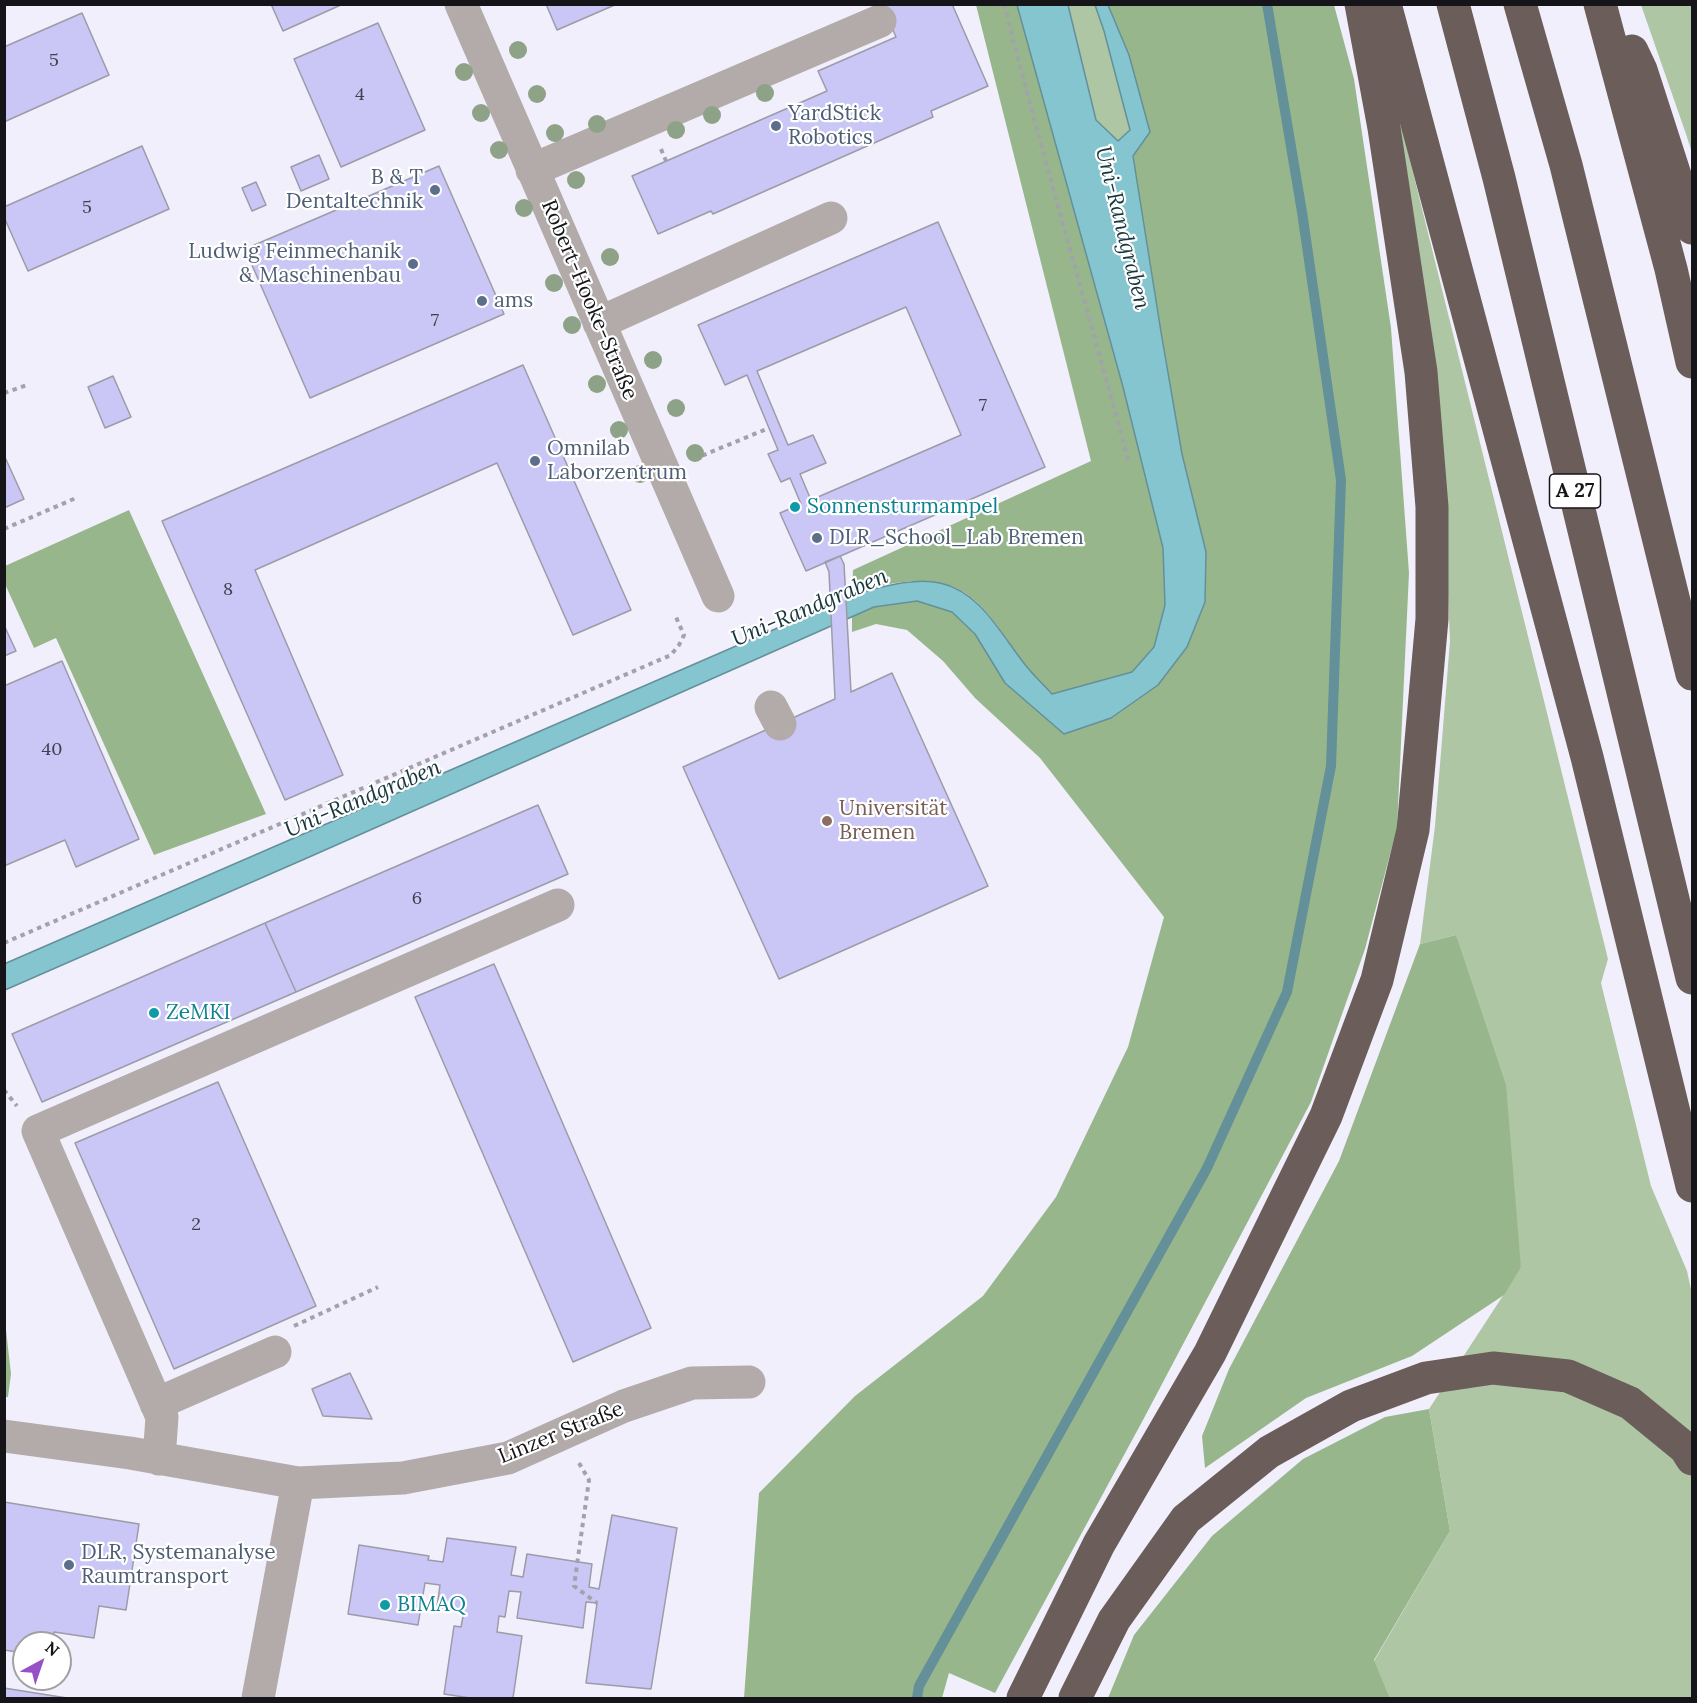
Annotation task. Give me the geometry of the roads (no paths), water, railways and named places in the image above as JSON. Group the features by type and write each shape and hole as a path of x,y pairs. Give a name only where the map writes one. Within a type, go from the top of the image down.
{"highway":[{"path":"1023,1698 1099,1544 1210,1353 1326,1116 1377,980 1413,830 1431,619 1432,507 1421,372 1384,128 1361,4"},
{"path":"1385,4 1587,757 1692,1186"},
{"name":"A 27","path":"1453,4 1502,190 1692,978"},
{"path":"1520,4 1569,177 1692,674"},
{"path":"1600,4 1671,269 1692,362"},
{"path":"1610,4 1641,70 1692,228"},
{"path":"1075,1698 1114,1620 1186,1520 1269,1452 1351,1406 1426,1378 1493,1368 1568,1376 1630,1403 1685,1448 1692,1458"}],"street":[{"name":"Robert-Hooke-Straße","path":"461,4 718,596"},
{"path":"532,170 880,21"},
{"path":"599,323 831,218"},
{"path":"159,1459 162,1417 38,1131 558,905"},
{"path":"156,1404 275,1352"},
{"name":"Linzer Straße","path":"4,1436 298,1483 403,1478 508,1458 624,1406 692,1383 749,1382"},
{"path":"258,1698 298,1483"}],"water":[{"name":"Uni-Randgraben","path":"1017,5 1068,5 1096,120 1118,141 1130,130 1095,5 1108,5 1129,55 1150,132 1133,156 1182,454 1206,552 1205,602 1187,647 1158,685 1111,718 1064,734 1005,683 975,634 952,612 917,601 874,607 5,990 4,964 858,593 899,583 920,581 940,583 955,588 968,596 990,617 1027,667 1052,694 1132,672 1154,647 1165,605 1163,548 1123,387"}],"waterway":[{"path":"917,1698 919,1686 1207,1168 1287,992 1331,766 1341,480 1302,212 1267,4"}],"place":[{"name":"YardStick Robotics","path":"776,126"},
{"name":"B & T Dentaltechnik","path":"435,190"},
{"name":"Ludwig Feinmechanik & Maschinenbau","path":"413,264"},
{"name":"ams","path":"482,301"},
{"name":"Omnilab Laborzentrum","path":"535,461"},
{"name":"Sonnensturmampel","path":"795,507"},
{"name":"DLR_School_Lab Bremen","path":"817,538"},
{"name":"Universität Bremen","path":"827,821"},
{"name":"ZeMKI","path":"154,1013"},
{"name":"DLR, Systemanalyse Raumtransport","path":"69,1565"},
{"name":"BIMAQ","path":"385,1605"}]}
